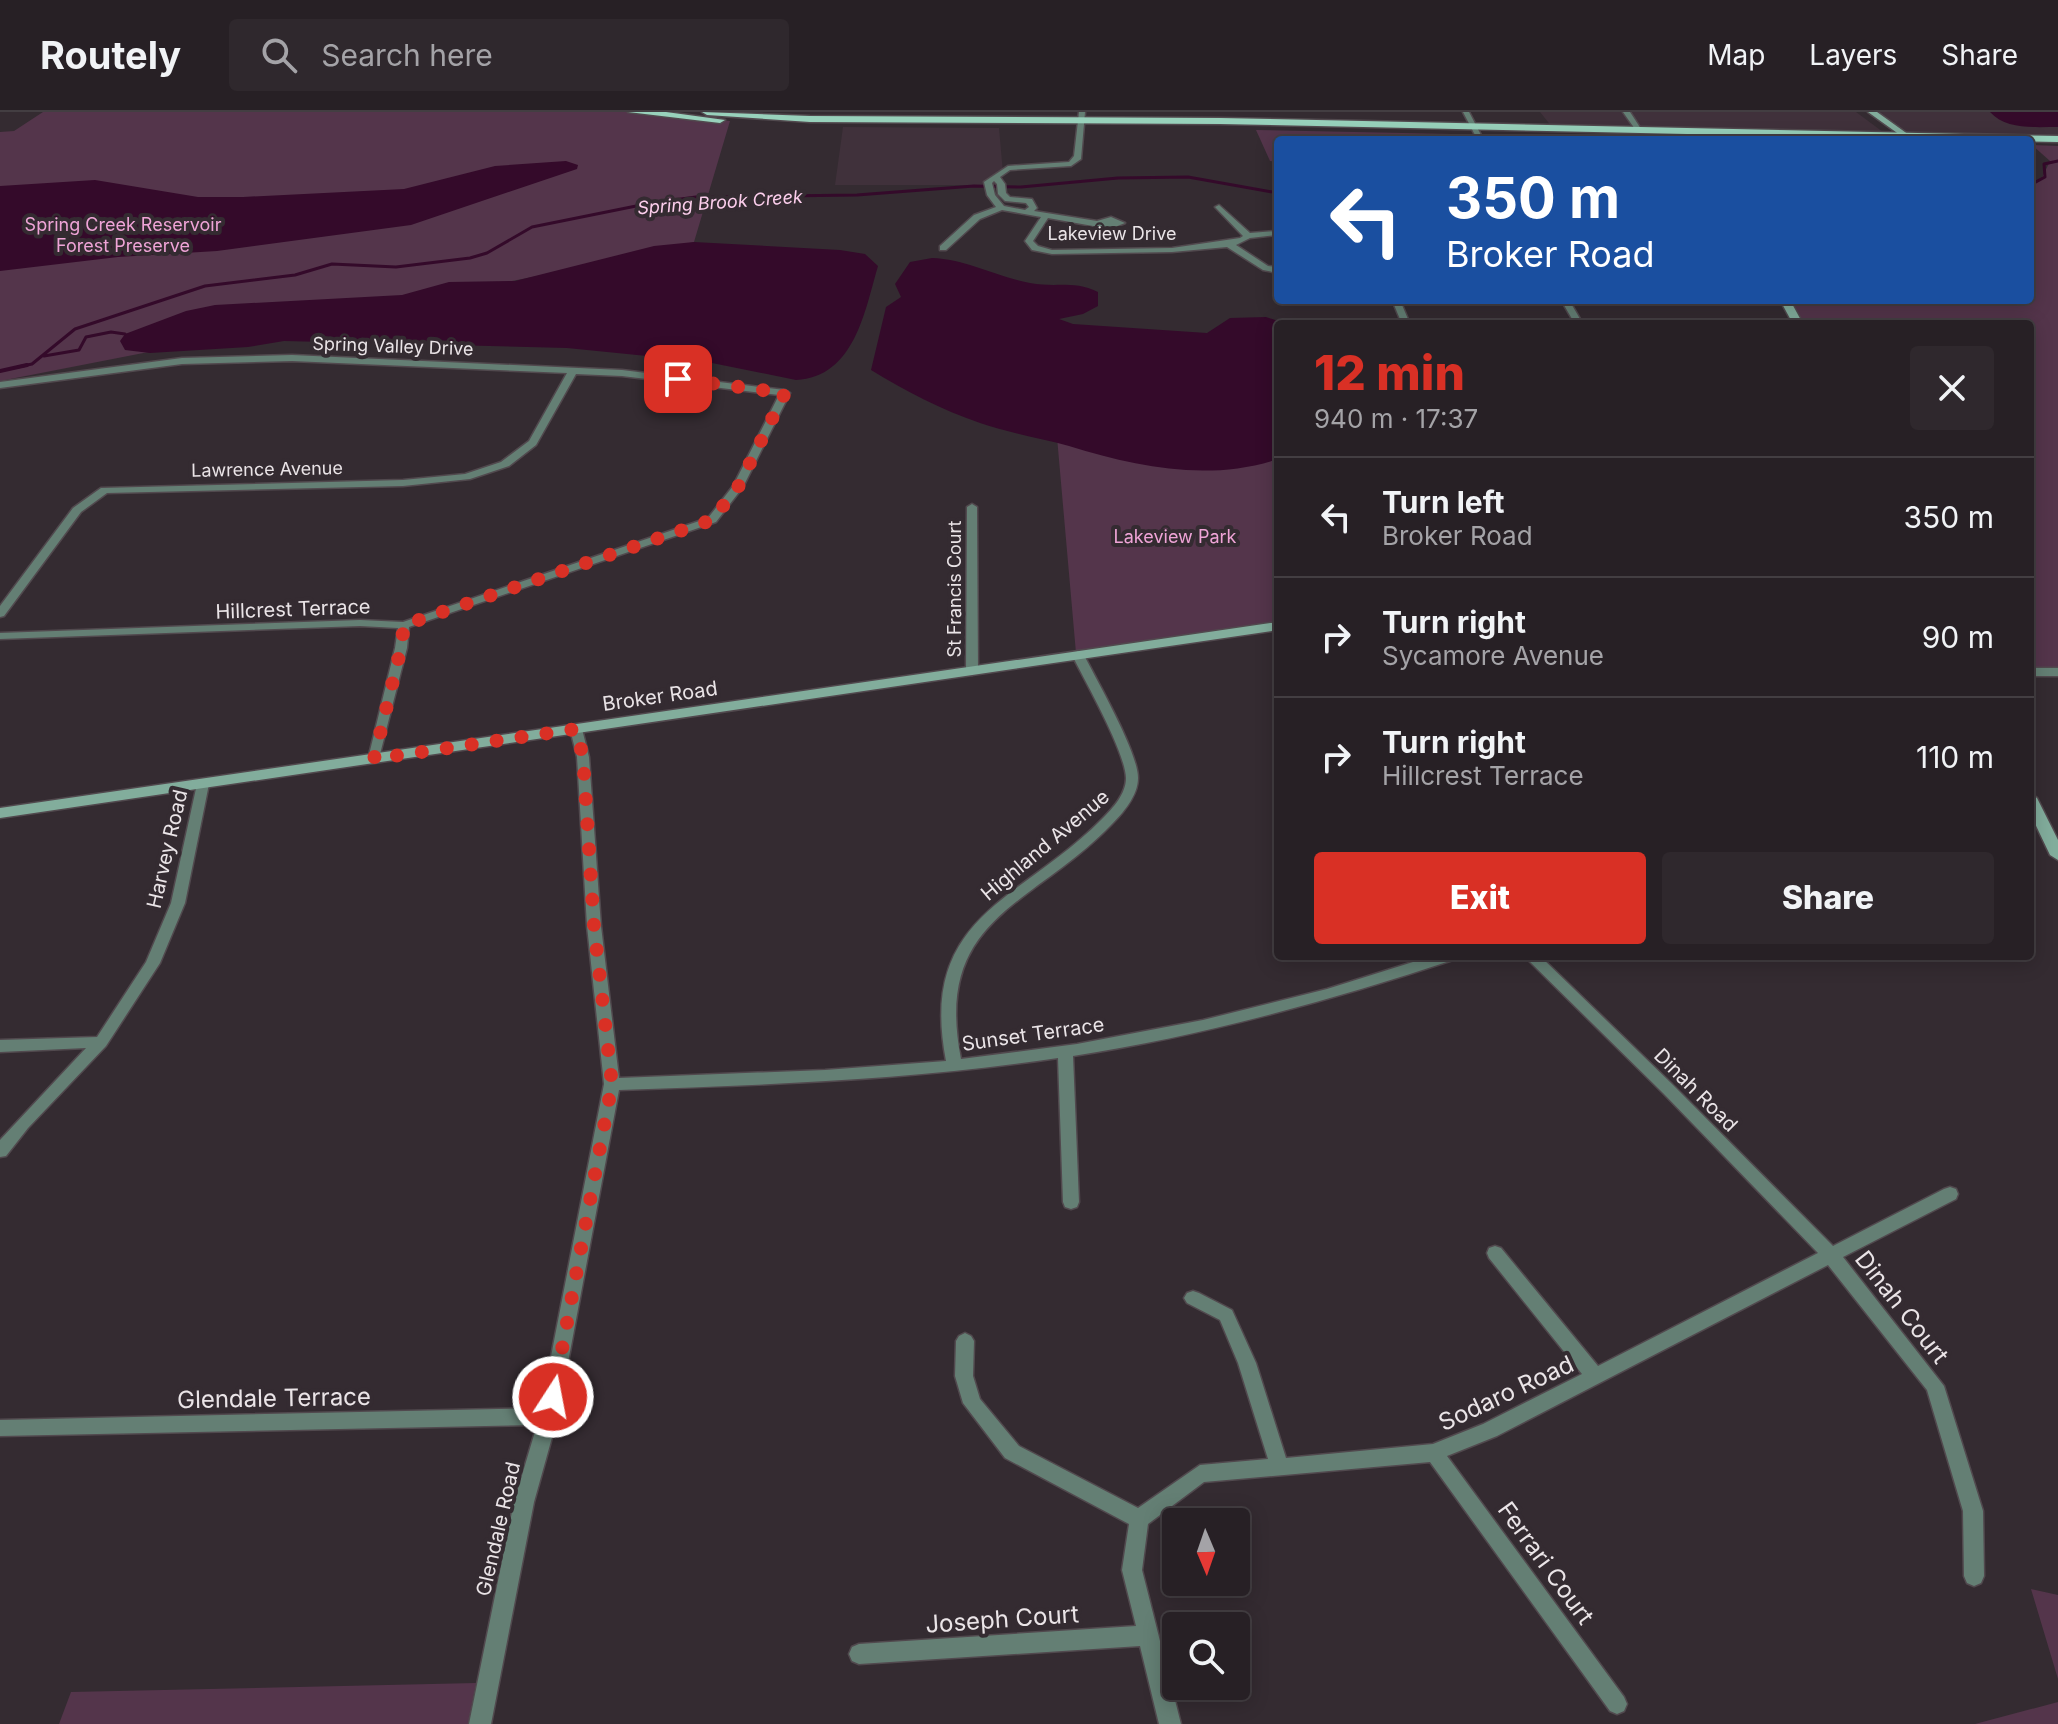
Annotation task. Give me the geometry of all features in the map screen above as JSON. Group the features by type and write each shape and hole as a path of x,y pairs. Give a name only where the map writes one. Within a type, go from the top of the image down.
{"main road":[{"path":"633,112 810,119 1082,120 1688,136"},
{"path":"1476,130 1640,130 1688,136"},
{"path":"2034,139 2058,139"},
{"path":"2034,145 2058,145"}],"street":[{"path":"1466,112 1476,130"},
{"path":"1626,112 1640,130"},
{"path":"1860,112 1899,136"},
{"path":"1872,112 1900,136"},
{"path":"943,248 977,217 1001,208 995,185 996,175 1008,168 1071,164 1078,157 1082,120"},
{"name":"Lakeview Drive","path":"995,185 1008,199 1029,201 1033,208 1027,212"},
{"path":"1219,207 1248,236"},
{"name":"Lakeview Drive","path":"1001,208 1101,224"},
{"name":"Lakeview Drive","path":"1045,216 1029,241 1035,248 1052,252 1172,250 1229,244 1248,236 1274,233"},
{"path":"1229,244 1266,268 1274,269"},
{"path":"1266,268 1260,273 1274,276"},
{"name":"Spring Valley Drive","path":"0,385 146,365 231,358 292,358 573,370 785,393 738,487 712,520 623,551"},
{"name":"Lawrence Avenue","path":"0,614 77,510 105,490 430,482 476,474 505,464 538,437 573,370"},
{"name":"St Francis Court","path":"972,507 972,671"},
{"name":"Hillcrest Terrace","path":"0,636 360,623 404,625 623,551"},
{"path":"374,759 404,625"},
{"name":"Broker Road","path":"0,813 1274,627"},
{"name":"Highland Avenue","path":"955,1065 947,1017 949,988 970,941 992,915 1118,814 1131,790 1129,765 1078,655"},
{"path":"2034,672 2058,672"},
{"name":"Glendale Road","path":"480,1724 524,1502 549,1416 612,1084 594,926 583,757 576,729"},
{"name":"Harvey Road","path":"0,1151 101,1042 140,985 165,938 178,903 203,784"},
{"path":"2034,806 2058,855"},
{"name":"Sunset Terrace","path":"612,1084 814,1077 955,1065 1065,1051 1190,1028 1312,998 1435,960"},
{"name":"Dinah Road","path":"1535,960 1668,1089 1830,1254"},
{"path":"0,1046 101,1042"},
{"path":"1065,1051 1071,1202"},
{"name":"Sodaro Road","path":"1139,1519 1200,1474 1434,1453 1490,1430 1596,1377 1950,1194"},
{"path":"1495,1253 1596,1377"},
{"name":"Dinah Court","path":"1830,1254 1935,1386 1973,1511 1974,1576"},
{"path":"1193,1298 1226,1315 1247,1363 1279,1466"},
{"path":"965,1341 964,1376 972,1403 1012,1452 1139,1519 1132,1570 1170,1724"},
{"name":"Glendale Terrace","path":"0,1428 549,1416"},
{"name":"Ferrari Court","path":"1434,1453 1617,1704"},
{"name":"Joseph Court","path":"859,1654 1148,1635"}],"shaded area":[{"path":"1540,112 1856,112 1887,135 1552,127"},
{"path":"1874,112 2058,112 2058,138 1908,135"},
{"path":"1990,112 2058,112 2058,127 2012,125"},
{"path":"843,127 999,128 1003,173 999,177 1005,185 835,185"},
{"path":"566,161 578,165 577,169 411,225 217,251 118,257 0,271 0,186 95,180 198,197 243,197 404,189 495,166"},
{"path":"694,242 865,254 878,266 862,321 844,354 832,367 816,376 796,380 707,362 567,348 284,341 248,347 150,353 125,350 120,341 125,334 186,311 215,305 402,295 449,282 515,281 654,246"},
{"path":"945,259 1030,283 1080,286 1098,292 1098,306 1083,314 1059,319 1073,324 1207,333 1230,318 1266,317 1275,320 1274,460 1225,470 1199,471 1147,465 1002,430 910,393 871,370 886,307 901,297 895,284 910,262"}],"green space":[{"name":"Spring Creek Reservoir Forest Preserve","path":"43,112 630,112 730,121 694,242 599,264 0,381 0,132 14,131"},
{"path":"1256,130 1553,136 1274,136 1274,162 1270,161"},
{"path":"2034,145 2058,146 2058,672 2034,672 2034,320 1796,320 1787,304 2034,304 2034,183 2041,180 2050,161"},
{"name":"Lakeview Park","path":"1274,433 1274,624 1076,653 1057,437"},
{"path":"2031,1589 2058,1595 2058,1679"},
{"path":"476,1683 468,1724 59,1724 71,1692"},
{"path":"2058,1702 2058,1724 1975,1724"}],"waterway":[{"name":"Spring Brook Creek","path":"2034,183 2045,177 2044,164 2058,161"},
{"name":"Spring Brook Creek","path":"18,367 32,364 75,329 205,286 295,275 332,264 396,267 470,258 487,253 532,227 651,203 696,197 857,195 974,186 1021,187 1118,178 1188,177 1274,192"},
{"path":"44,356 79,350 86,337 111,332 125,334"},
{"name":"Spring Brook Creek","path":"18,367 27,365"},
{"name":"Spring Brook Creek","path":"0,371 18,367"}],"route":[{"path":"553,1397 612,1084 594,926 583,757 576,729 374,759 404,625 712,520 730,499 785,393 678,379"}]}
